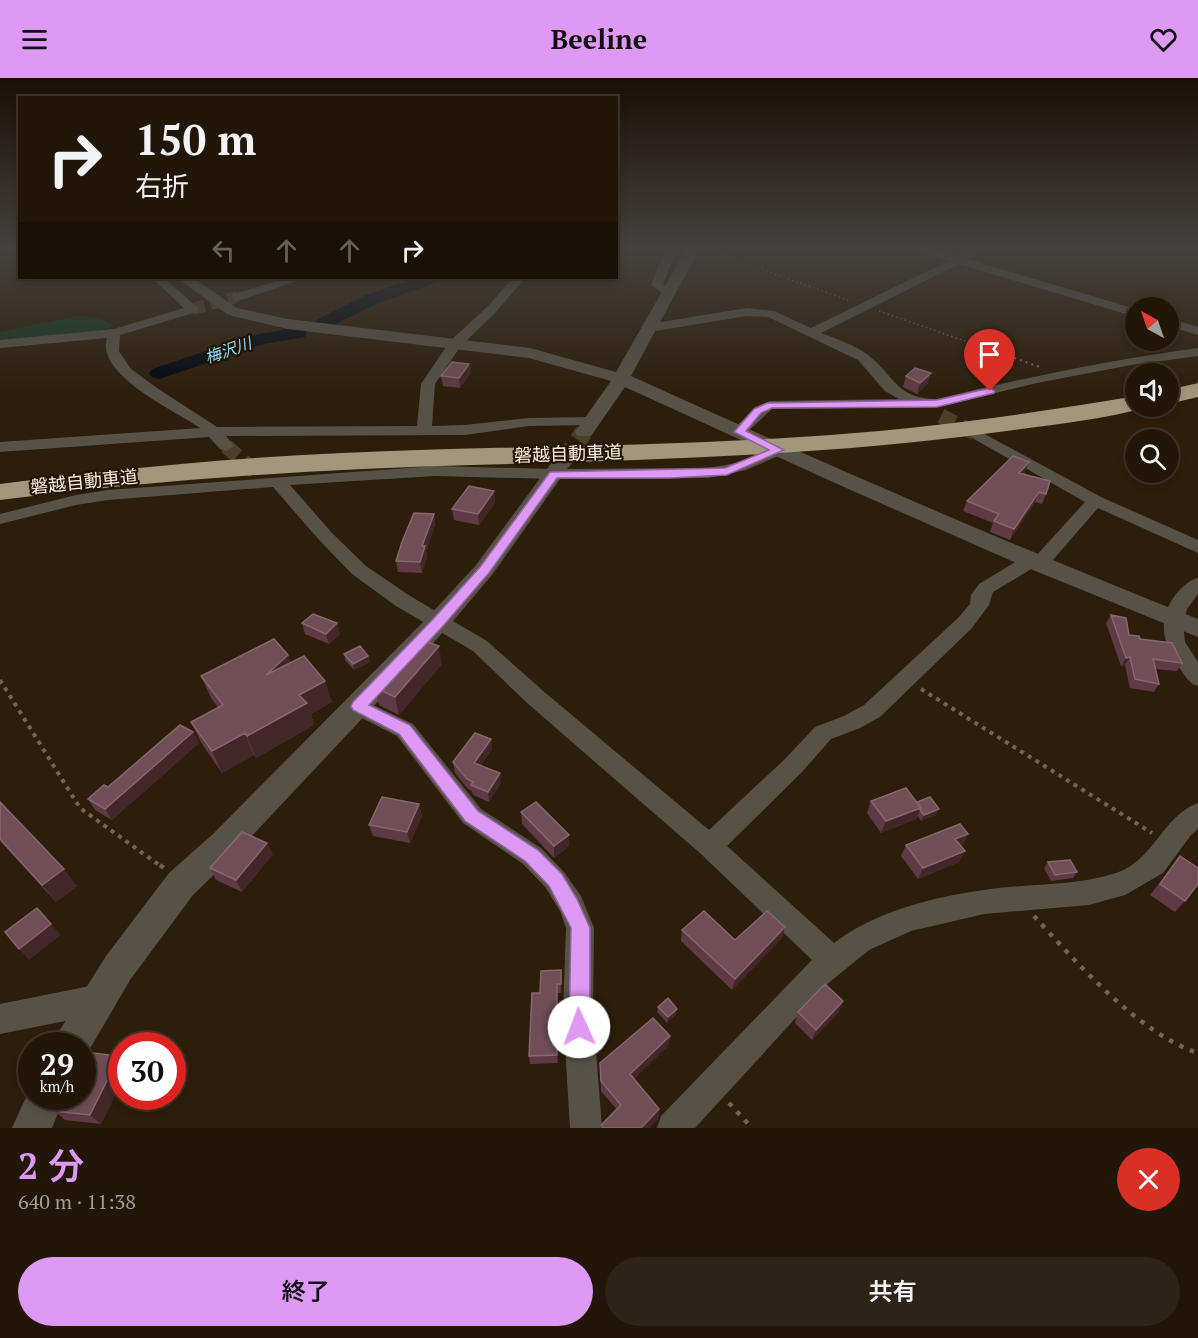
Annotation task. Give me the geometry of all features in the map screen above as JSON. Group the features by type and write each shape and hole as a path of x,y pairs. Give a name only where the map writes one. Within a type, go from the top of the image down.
{"highway":[{"path":"1179,383 1198,379"},
{"path":"1179,394 1198,390"},
{"name":"磐越自動車道","path":"784,444 1125,394"},
{"name":"磐越自動車道","path":"0,481 136,466 274,455 410,448 734,439 784,444 963,430 1125,405"},
{"name":"磐越自動車道","path":"0,492 275,465 734,439"}],"street":[{"path":"0,344 115,333 193,309 179,297"},
{"path":"211,297 222,305 252,317 288,324 530,353 620,378 734,439 758,411 770,405 948,402 1030,380 1131,361 1198,352"},
{"path":"424,431 428,384 455,344 502,297"},
{"path":"0,447 212,432 465,430 554,420 589,427 620,378 665,297"},
{"path":"813,332 883,297"},
{"path":"1082,297 1125,310"},
{"path":"649,328 664,328 756,312 778,316 863,357 890,388 941,416"},
{"path":"1179,325 1198,331"},
{"path":"115,333 111,343 112,351 119,364 132,377 206,424 226,446"},
{"path":"979,436 1095,501 1198,547"},
{"path":"0,519 76,500 108,495 266,480 435,471 558,468 708,474 740,467 784,444 1035,562 1198,628"},
{"path":"80,1032 118,968 181,884 224,844 439,621 484,570 558,468"},
{"path":"266,480 360,570 403,601 480,646 551,711 710,846 833,961"},
{"path":"710,846 794,765 823,733 867,715 965,623 979,605 981,595 986,588 1035,562 1095,501"},
{"path":"1198,584 1179,602 1173,618 1175,643 1198,678"},
{"path":"358,706 405,730 472,816 532,856 555,880 571,905 580,928 578,1013 586,1128"},
{"path":"674,1128 816,975 859,941 908,919 984,902 1089,893 1125,883 1155,865 1182,827 1198,814"},
{"path":"0,1019 100,999"},
{"path":"32,1128 40,1110"}],"path":[{"path":"0,680 80,808 169,872 181,884"},
{"path":"906,680 1168,844"},
{"path":"1018,899 1071,958 1121,1002 1162,1037 1181,1048 1198,1053"},
{"path":"713,1086 752,1128"}],"green space":[{"path":"79,316 93,317 113,326 71,335 28,337 0,342 0,332"}],"building":[{"path":"452,362 469,364 459,378 441,376"},
{"path":"915,368 931,373 920,383 906,376"},
{"path":"1013,456 1029,462 1019,473 1050,481 1046,494 1039,492 1014,529 994,521 999,514 967,501"},
{"path":"469,486 494,491 478,514 452,509"},
{"path":"414,513 434,514 422,546 425,546 420,562 396,561 402,542"},
{"path":"313,614 337,623 326,634 302,623"},
{"path":"1111,615 1126,618 1129,635 1139,636 1140,639 1172,643 1182,663 1153,659 1159,684 1135,679 1130,657 1126,658"},
{"path":"274,639 288,655 266,675 304,656 325,681 299,695 307,703 247,736 245,733 212,751 191,722 223,705 201,676"},
{"path":"419,639 439,646 395,697 374,687"},
{"path":"360,646 368,656 353,664 344,654"},
{"path":"180,725 193,732 105,809 88,799 104,785 108,787"},
{"path":"475,733 491,739 474,763 500,773 488,792 471,785 473,782 467,779 453,762"},
{"path":"906,788 921,808 886,821 871,801"},
{"path":"382,797 419,804 407,832 369,825"},
{"path":"930,797 939,809 924,815 917,802"},
{"path":"0,802 64,869 42,885 0,839"},
{"path":"536,802 569,835 554,846 521,812"},
{"path":"960,824 968,834 955,839 965,851 923,868 906,845"},
{"path":"242,832 267,843 236,880 210,868"},
{"path":"1180,856 1198,868 1198,884 1185,901 1160,884"},
{"path":"1070,860 1077,872 1055,875 1048,862"},
{"path":"37,908 51,924 19,949 5,932"},
{"path":"704,911 735,940 767,911 785,927 735,979 682,930"},
{"path":"561,970 561,984 557,984 557,1055 529,1056 532,993 540,993 541,971"},
{"path":"825,984 843,1001 816,1030 798,1012"},
{"path":"668,998 677,1009 668,1017 658,1007"},
{"path":"653,1018 670,1036 630,1074 659,1109 641,1128 603,1128 601,1125 621,1105 601,1081 600,1063"},
{"path":"96,1053 108,1055 108,1078 96,1103"},
{"path":"54,1110 92,1110 90,1115"}],"waterway":[{"name":"梅沢川","path":"322,324 378,297"},
{"name":"梅沢川","path":"159,373 261,339 298,333"}],"tunnel":[{"path":"193,309 237,297"},
{"path":"941,416 977,434"},
{"path":"562,462 584,432"},
{"path":"226,446 258,474"}],"route":[{"path":"579,1027 580,928 571,905 555,880 532,856 472,816 405,730 392,721 358,706 484,570 554,474 708,474 727,471 779,450 739,432 748,425 758,411 770,405 937,404 990,391"}]}
